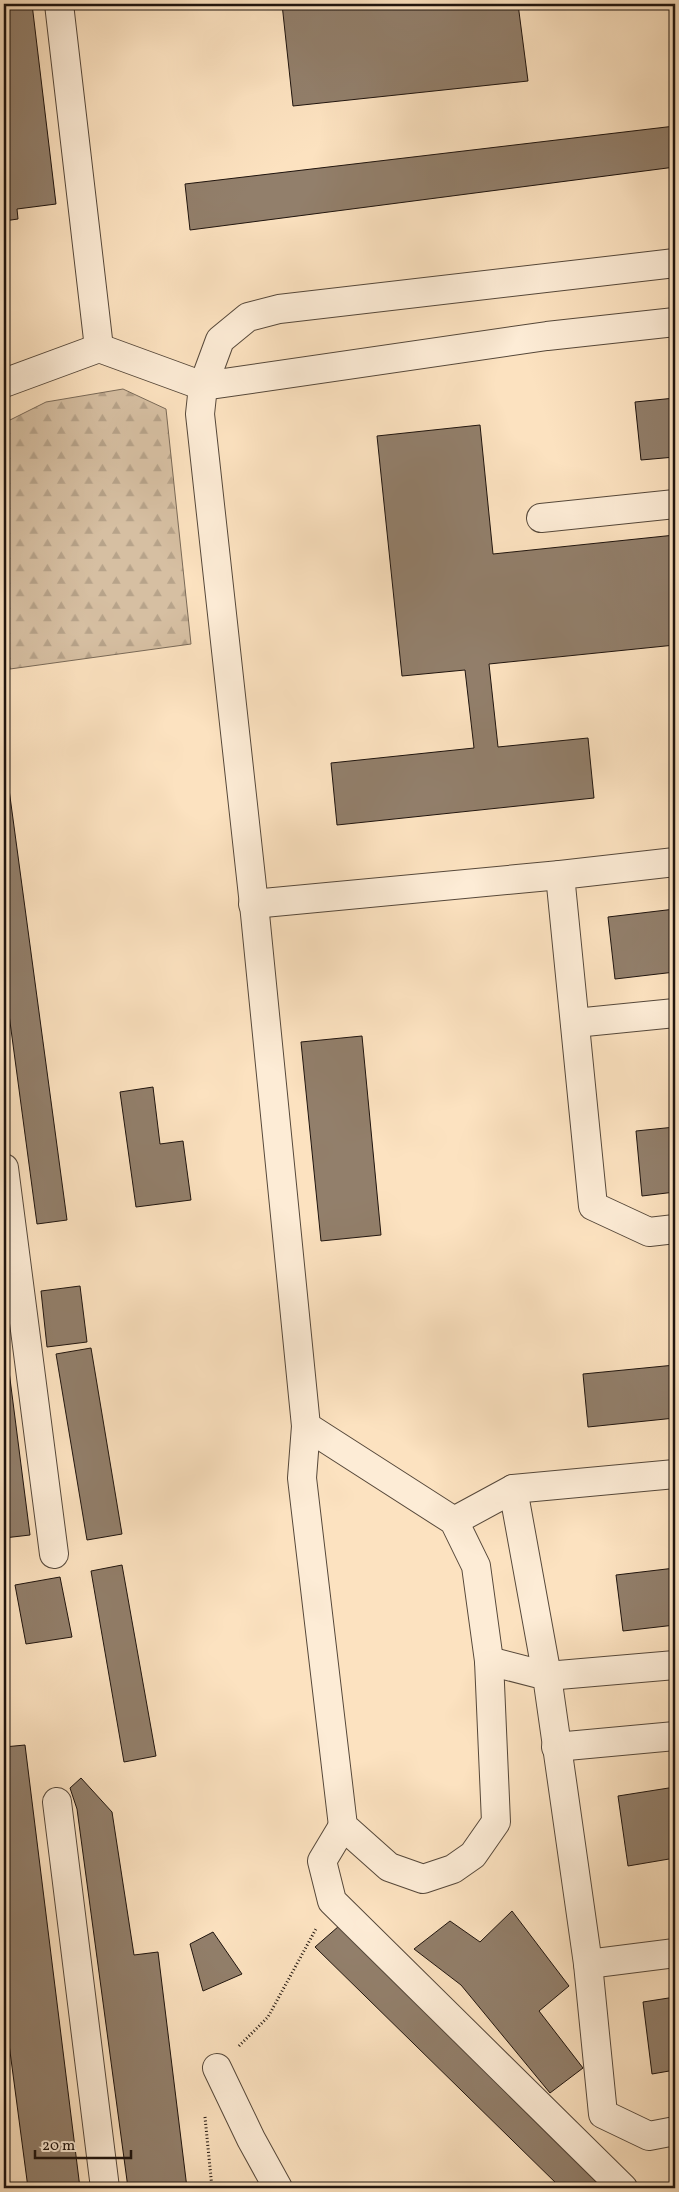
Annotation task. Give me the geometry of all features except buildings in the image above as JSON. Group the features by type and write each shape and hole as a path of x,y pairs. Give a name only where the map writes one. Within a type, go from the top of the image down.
{"lane":[{"path":"59,4 99,348"},
{"path":"623,2188 332,1901 322,1861 343,1826 302,1478 306,1426 253,904 200,414 203,386 220,340 248,317 279,308 675,262"},
{"path":"4,382 99,348 203,386 547,336 675,322"},
{"path":"541,518 675,504"},
{"path":"253,904 560,875 675,862"},
{"path":"560,875 593,1206 649,1232 675,1229"},
{"path":"576,1023 675,1013"},
{"path":"4,1168 54,1554"},
{"path":"306,1426 454,1520 476,1566 489,1661 496,1822 474,1855 452,1869 423,1879 389,1867 343,1826"},
{"path":"454,1520 513,1490 675,1474"},
{"path":"513,1490 547,1676 588,1964 603,2114 649,2136 675,2131"},
{"path":"489,1661 547,1676 675,1665"},
{"path":"556,1747 675,1736"},
{"path":"57,1802 105,2188"},
{"path":"588,1964 675,1953"},
{"path":"217,2068 251,2139 278,2188"}],"path":[{"path":"217,2068 268,2017 319,1922"},
{"path":"204,2112 212,2188"}],"green space":[{"path":"123,389 166,409 191,644 10,669 4,622 4,423 46,402"}]}
